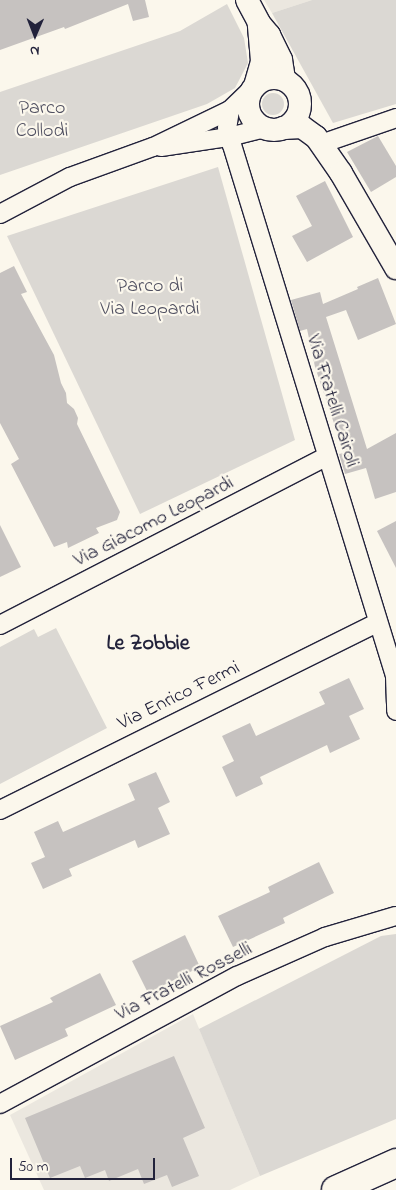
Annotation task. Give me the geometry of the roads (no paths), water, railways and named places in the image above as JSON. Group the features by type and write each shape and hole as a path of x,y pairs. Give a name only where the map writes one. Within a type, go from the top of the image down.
{"highway":[{"path":"336,1190 396,1163"}],"street":[{"path":"247,0 259,24 270,35 282,60 284,80"},
{"path":"259,24 262,61 248,103 249,112 258,124 274,128 296,117 300,100"},
{"path":"0,214 70,177 153,147 230,110 254,87 269,78 284,80 297,91 300,100 326,142 396,268"},
{"name":"Via Fratelli Cairoli","path":"230,110 227,118 229,137 395,678 396,711"},
{"path":"153,147 229,137 274,128 302,127 326,142 396,118"},
{"name":"Via Giacomo Leopardi","path":"0,625 327,456"},
{"name":"Via Enrico Fermi","path":"0,810 378,622"},
{"name":"Via Fratelli Rosselli","path":"0,1104 237,976 325,938 396,916"}],"district":[{"name":"Le Zobbie","path":"148,645"}],"park label":[{"name":"Parco Collodi","path":"42,120"},
{"name":"Parco di Via Leopardi","path":"150,298"}]}
